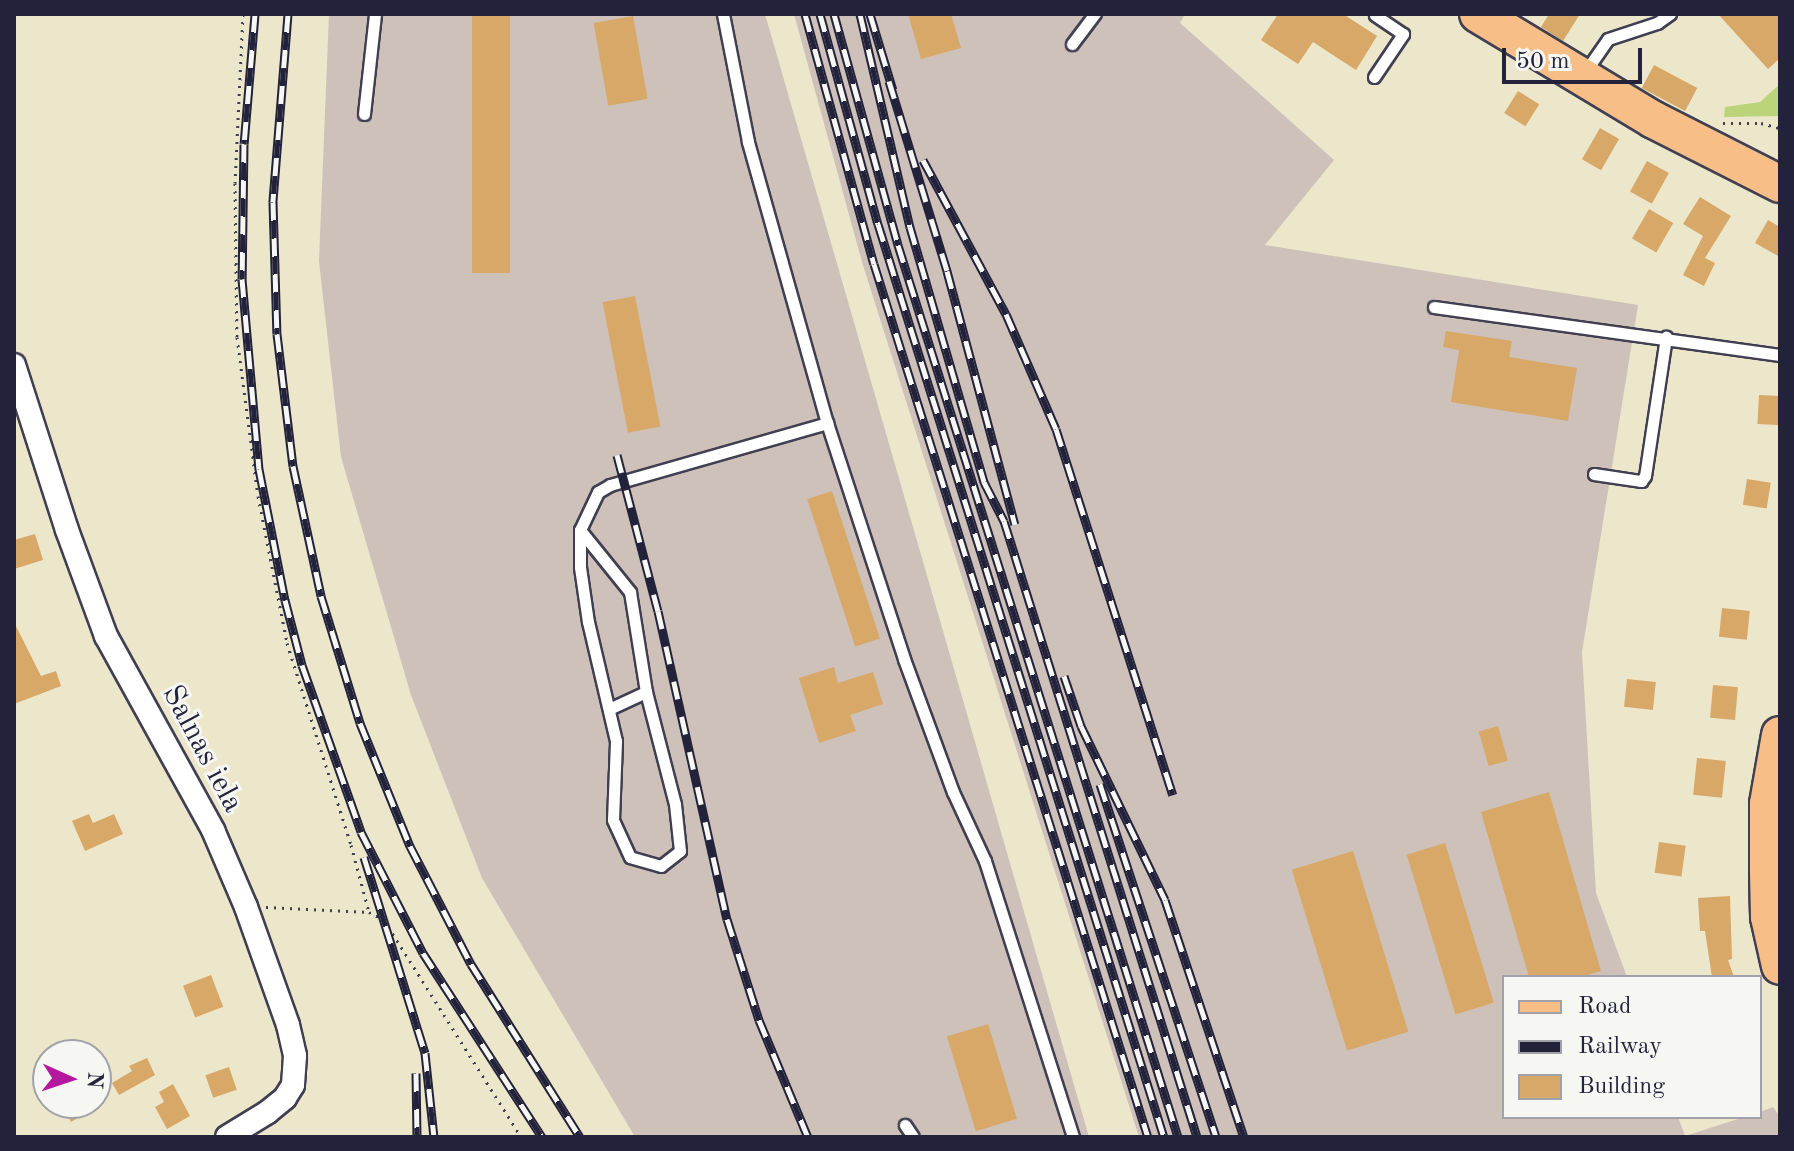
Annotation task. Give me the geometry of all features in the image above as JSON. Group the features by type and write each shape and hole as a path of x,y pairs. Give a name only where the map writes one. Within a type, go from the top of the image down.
{"main road":[{"path":"1478,14 1581,78 1780,184"},
{"path":"1738,162 1780,168"},
{"path":"1780,735 1769,917 1780,966"}],"street":[{"name":"Salnas iela","path":"14,365 76,558 106,636 213,830 246,907 288,1025 295,1056 293,1085 285,1098 268,1112 227,1137"}],"lane":[{"path":"364,114 375,14"},
{"path":"723,14 748,142 827,423 904,659 953,792 985,861 1073,1137"},
{"path":"1072,44 1095,14"},
{"path":"1374,77 1403,34 1375,14"},
{"path":"1581,78 1608,39 1657,23 1670,14"},
{"path":"1434,307 1780,355"},
{"path":"1594,474 1641,481 1645,476 1666,337"},
{"path":"580,530 630,592 646,692 675,804 680,851 661,866 630,857 613,820 616,741 588,622 580,567 580,530 598,492 610,485 827,423"},
{"path":"609,709 646,692"},
{"path":"905,1125 913,1137"}],"path":[{"path":"243,14 235,183 237,337 258,496 287,643 369,912"},
{"path":"246,907 318,907 369,912 384,920 521,1137"}],"shaded area":[{"path":"329,14 765,14 1089,1137 635,1137 482,878 411,695 341,457 319,261"},
{"path":"794,14 1185,14 1180,23 1334,160 1265,245 1638,305 1582,652 1596,893 1626,975 1502,975 1502,1119 1679,1119 1685,1136 1738,1119 1762,1119 1762,1111 1773,1107 1780,1117 1780,1137 1139,1137 862,262"}],"green space":[{"path":"1780,84 1780,116 1724,117 1725,107 1760,102"}],"building":[{"path":"472,14 510,14 510,273 472,273"},
{"path":"908,14 951,14 961,48 921,59"},
{"path":"1278,14 1343,14 1377,36 1356,70 1313,42 1298,64 1261,40"},
{"path":"1549,14 1580,14 1563,41 1541,27"},
{"path":"1718,14 1780,14 1780,58 1768,69"},
{"path":"633,16 648,99 608,106 594,23"},
{"path":"1654,65 1697,88 1685,111 1642,88"},
{"path":"1518,91 1539,104 1525,126 1504,113"},
{"path":"1600,128 1619,139 1601,170 1582,159"},
{"path":"1647,161 1669,173 1652,204 1630,192"},
{"path":"1700,197 1731,216 1705,258 1715,263 1704,286 1683,275 1703,236 1683,224"},
{"path":"1649,209 1673,223 1656,252 1632,238"},
{"path":"1768,220 1780,227 1780,257 1755,243"},
{"path":"635,296 660,427 628,433 603,302"},
{"path":"1446,331 1512,341 1509,357 1577,368 1568,421 1451,402 1459,350 1443,347"},
{"path":"1759,395 1780,396 1778,425 1757,424"},
{"path":"1747,479 1771,483 1767,508 1743,505"},
{"path":"832,491 880,638 855,646 807,499"},
{"path":"35,534 43,560 14,569 14,540"},
{"path":"1722,608 1750,611 1747,640 1719,637"},
{"path":"14,622 41,676 56,671 61,686 14,704"},
{"path":"834,667 838,683 873,672 883,704 850,715 856,731 819,743 799,678"},
{"path":"1627,679 1656,682 1653,710 1624,707"},
{"path":"1713,685 1738,687 1735,720 1710,718"},
{"path":"1498,726 1508,761 1489,766 1479,732"},
{"path":"1697,758 1726,761 1722,798 1693,795"},
{"path":"1549,792 1601,971 1587,975 1528,975 1481,812"},
{"path":"89,814 93,823 114,814 123,834 85,851 72,821"},
{"path":"1659,842 1686,846 1681,876 1655,873"},
{"path":"1445,843 1494,1003 1456,1014 1407,855"},
{"path":"1353,851 1408,1032 1347,1050 1292,870"},
{"path":"1730,896 1732,959 1728,960 1733,975 1712,975 1705,931 1700,931 1698,898"},
{"path":"211,975 223,1007 195,1017 183,986"},
{"path":"988,1024 1017,1119 976,1131 947,1037"},
{"path":"147,1058 155,1075 119,1095 112,1083 132,1071 129,1066"},
{"path":"229,1067 237,1090 213,1098 205,1075"},
{"path":"173,1084 190,1116 167,1129 155,1107 164,1102 159,1092"}],"railway":[{"path":"255,14 244,144 242,279 259,469 285,600 302,665 361,832 423,953 542,1137"},
{"path":"288,14 273,202 277,334 293,466 321,596 360,723 410,846 471,964 580,1137"},
{"path":"805,14 874,264 1148,1137"},
{"path":"820,14 878,224 1164,1137"},
{"path":"834,14 898,245 1178,1137"},
{"path":"860,14 910,227 984,482 1004,521 1197,1137"},
{"path":"870,14 893,90"},
{"path":"889,81 947,271 1015,524"},
{"path":"923,160 1006,314 1056,429 1173,795"},
{"path":"617,455 658,611 727,919 759,1020 808,1137"},
{"path":"1064,676 1081,726 1165,900 1244,1137"},
{"path":"1100,784 1216,1137"},
{"path":"364,857 425,1053 434,1137"},
{"path":"416,1073 417,1137"}]}
